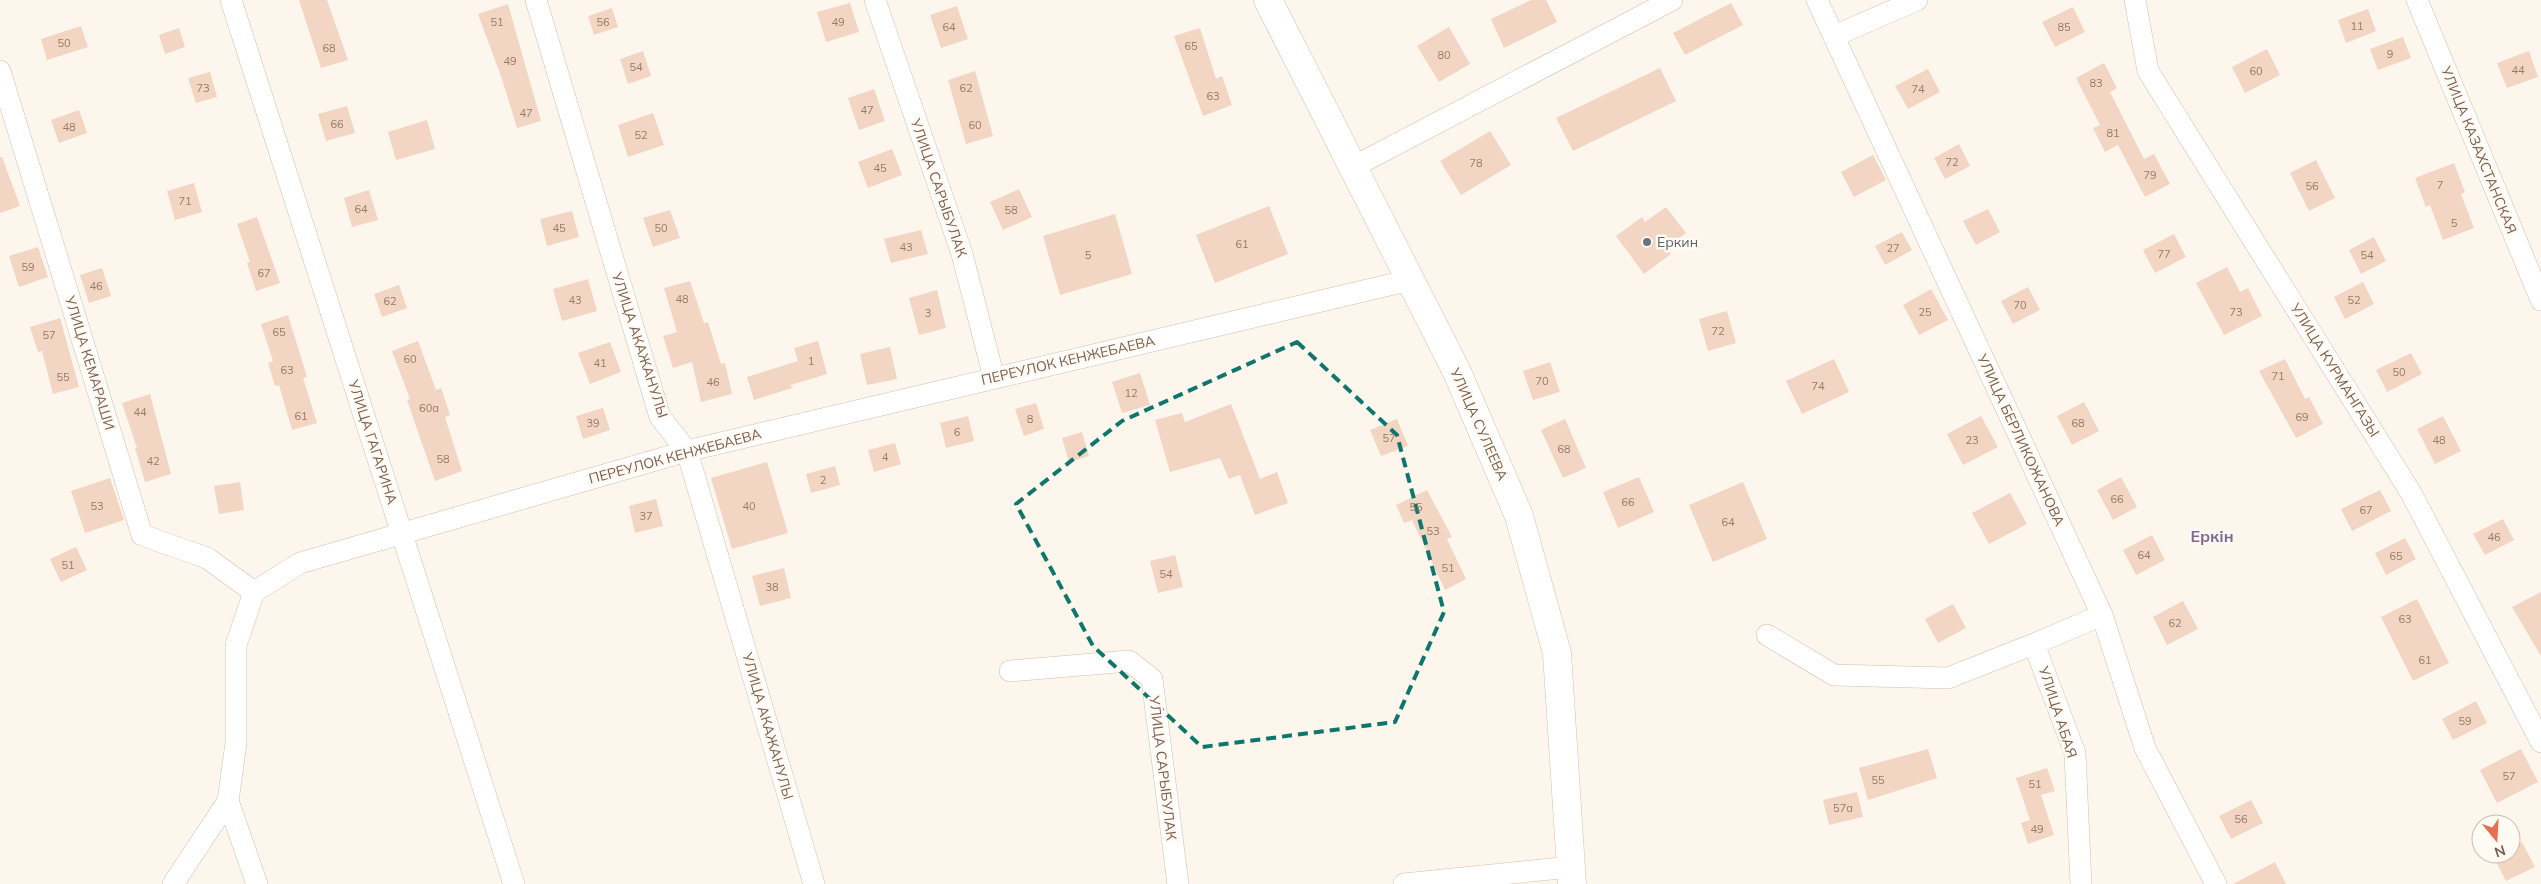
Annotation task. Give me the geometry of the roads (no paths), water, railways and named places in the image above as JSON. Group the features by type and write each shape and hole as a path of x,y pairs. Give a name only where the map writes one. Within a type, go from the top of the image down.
{"main road":[{"name":"УЛИЦА СУЛЕЕВА","path":"1268,0 1457,372 1519,516 1557,653 1572,876"}],"street":[{"name":"УЛИЦА ГАГАРИНА","path":"231,0 514,884"},
{"name":"УЛИЦА АКАЖАНУЛЫ","path":"536,0 660,417 687,451 814,884"},
{"name":"УЛИЦА САРЫБУЛАК","path":"875,0 962,254 994,378"},
{"path":"1353,167 1672,0"},
{"name":"УЛИЦА БЕРЛИКОЖАНОВА","path":"1817,0 2102,615 2144,748 2216,884"},
{"path":"1834,36 1917,0"},
{"name":"УЛИЦА КУРМАНГАЗЫ","path":"2135,0 2148,71 2411,493 2541,742"},
{"name":"УЛИЦА КАЗАХСТАНСКАЯ","path":"2417,0 2541,300"},
{"name":"УЛИЦА КЕМАРАШИ","path":"0,71 142,535 206,558 254,592"},
{"name":"ПЕРЕУЛОК КЕНЖЕБАЕВА","path":"254,592 300,563 687,451 1410,280"},
{"path":"173,884 228,801 236,743 236,645 254,592"},
{"path":"1767,635 1834,675 1948,678 2102,615"},
{"name":"УЛИЦА АБАЯ","path":"2034,644 2075,753 2081,884"},
{"name":"УЛИЦА САРЫБУЛАК","path":"1010,671 1129,661 1152,679 1178,884"},
{"path":"228,801 257,884"},
{"path":"1404,884 1572,876"}],"place":[{"name":"Еркин","path":"1647,242"}],"district":[{"name":"Еркін","path":"2212,536"}]}
